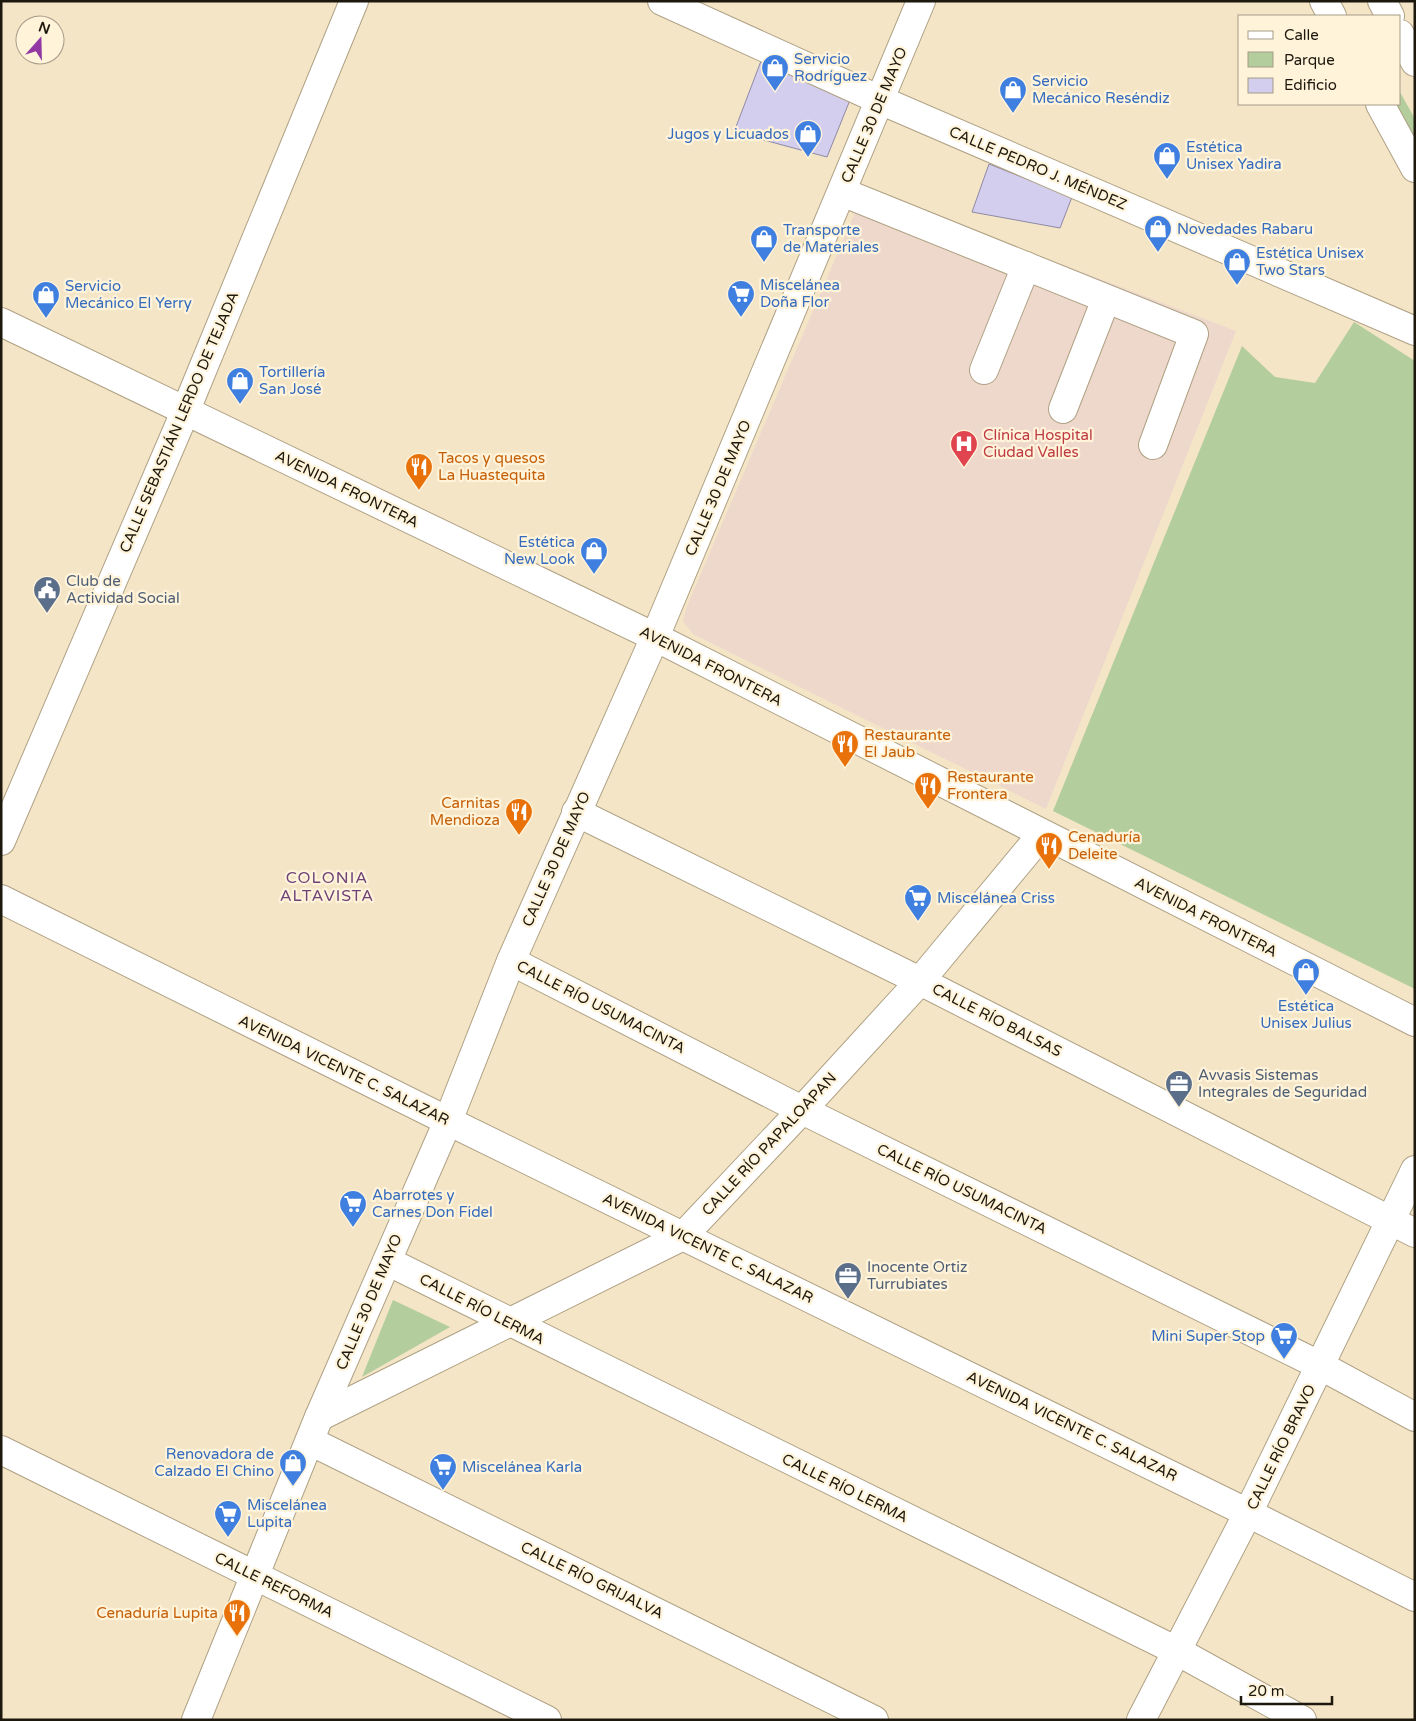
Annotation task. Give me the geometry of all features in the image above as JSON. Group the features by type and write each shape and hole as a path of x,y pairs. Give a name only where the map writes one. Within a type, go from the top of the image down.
{"street":[{"name":"CALLE SEBASTIÁN LERDO DE TEJADA","path":"1,841 184,412 354,1"},
{"name":"CALLE PEDRO J. MÉNDEZ","path":"662,1 880,100 1415,330"},
{"name":"CALLE 30 DE MAYO","path":"196,1720 315,1429 448,1121 510,961 655,637 921,1"},
{"path":"1324,1 1331,15"},
{"path":"1382,1 1389,15"},
{"path":"1401,36 1415,62"},
{"path":"1381,105 1415,168"},
{"path":"842,192 1194,334 1152,445"},
{"path":"984,370 1026,266"},
{"path":"1063,409 1106,299"},
{"name":"AVENIDA FRONTERA","path":"1,322 184,412 655,637 1415,1022"},
{"name":"CALLE RÍO BALSAS","path":"576,812 920,981 1415,1233"},
{"name":"CALLE RÍO PAPALOAPAN","path":"315,1429 507,1322 683,1236 920,981 1042,834"},
{"name":"AVENIDA VICENTE C. SALAZAR","path":"1,899 1415,1597"},
{"name":"CALLE RÍO USUMACINTA","path":"510,961 802,1110 1321,1366 1415,1417"},
{"name":"CALLE RÍO BRAVO","path":"1141,1720 1248,1513 1415,1170"},
{"name":"CALLE RÍO LERMA","path":"387,1262 1177,1651 1302,1720"},
{"name":"CALLE RÍO GRIJALVA","path":"315,1429 874,1720"},
{"name":"CALLE REFORMA","path":"1,1450 547,1720"}],"shaded area":[{"name":"Clínica Hospital Ciudad Valles","path":"865,189 1236,331 1046,809 693,634 683,621 687,606"}],"green space":[{"path":"1401,94 1415,119 1415,146 1392,105 1401,105"},
{"path":"1354,322 1415,361 1415,989 1053,811 1242,346 1275,377 1315,383"},
{"path":"393,1300 450,1327 362,1377"}],"building":[{"path":"761,61 850,100 827,157 734,132"},
{"path":"989,164 1072,197 1060,228 972,212"}],"place":[{"name":"Servicio Rodríguez","path":"775,92"},
{"name":"Servicio Mecánico Reséndiz","path":"1013,114"},
{"name":"Jugos y Licuados","path":"808,158"},
{"name":"Estética Unisex Yadira","path":"1167,180"},
{"name":"Novedades Rabaru","path":"1158,253"},
{"name":"Transporte de Materiales","path":"764,263"},
{"name":"Estética Unisex Two Stars","path":"1237,286"},
{"name":"Miscelánea Doña Flor","path":"741,318"},
{"name":"Servicio Mecánico El Yerry","path":"46,319"},
{"name":"Tortillería San José","path":"240,405"},
{"name":"Clínica Hospital Ciudad Valles","path":"964,468"},
{"name":"Tacos y quesos La Huastequita","path":"419,491"},
{"name":"Estética New Look","path":"594,575"},
{"name":"Club de Actividad Social","path":"47,614"},
{"name":"Restaurante El Jaub","path":"845,768"},
{"name":"Restaurante Frontera","path":"928,810"},
{"name":"Carnitas Mendioza","path":"519,836"},
{"name":"Cenaduría Deleite","path":"1049,870"},
{"name":"Miscelánea Criss","path":"918,922"},
{"name":"Estética Unisex Julius","path":"1306,996"},
{"name":"Avvasis Sistemas Integrales de Seguridad","path":"1179,1108"},
{"name":"Abarrotes y Carnes Don Fidel","path":"353,1228"},
{"name":"Inocente Ortiz Turrubiates","path":"848,1300"},
{"name":"Mini Super Stop","path":"1284,1360"},
{"name":"Renovadora de Calzado El Chino","path":"293,1487"},
{"name":"Miscelánea Karla","path":"443,1491"},
{"name":"Miscelánea Lupita","path":"228,1538"},
{"name":"Cenaduría Lupita","path":"237,1637"}],"district":[{"name":"COLONIA ALTAVISTA","path":"327,887"}]}
